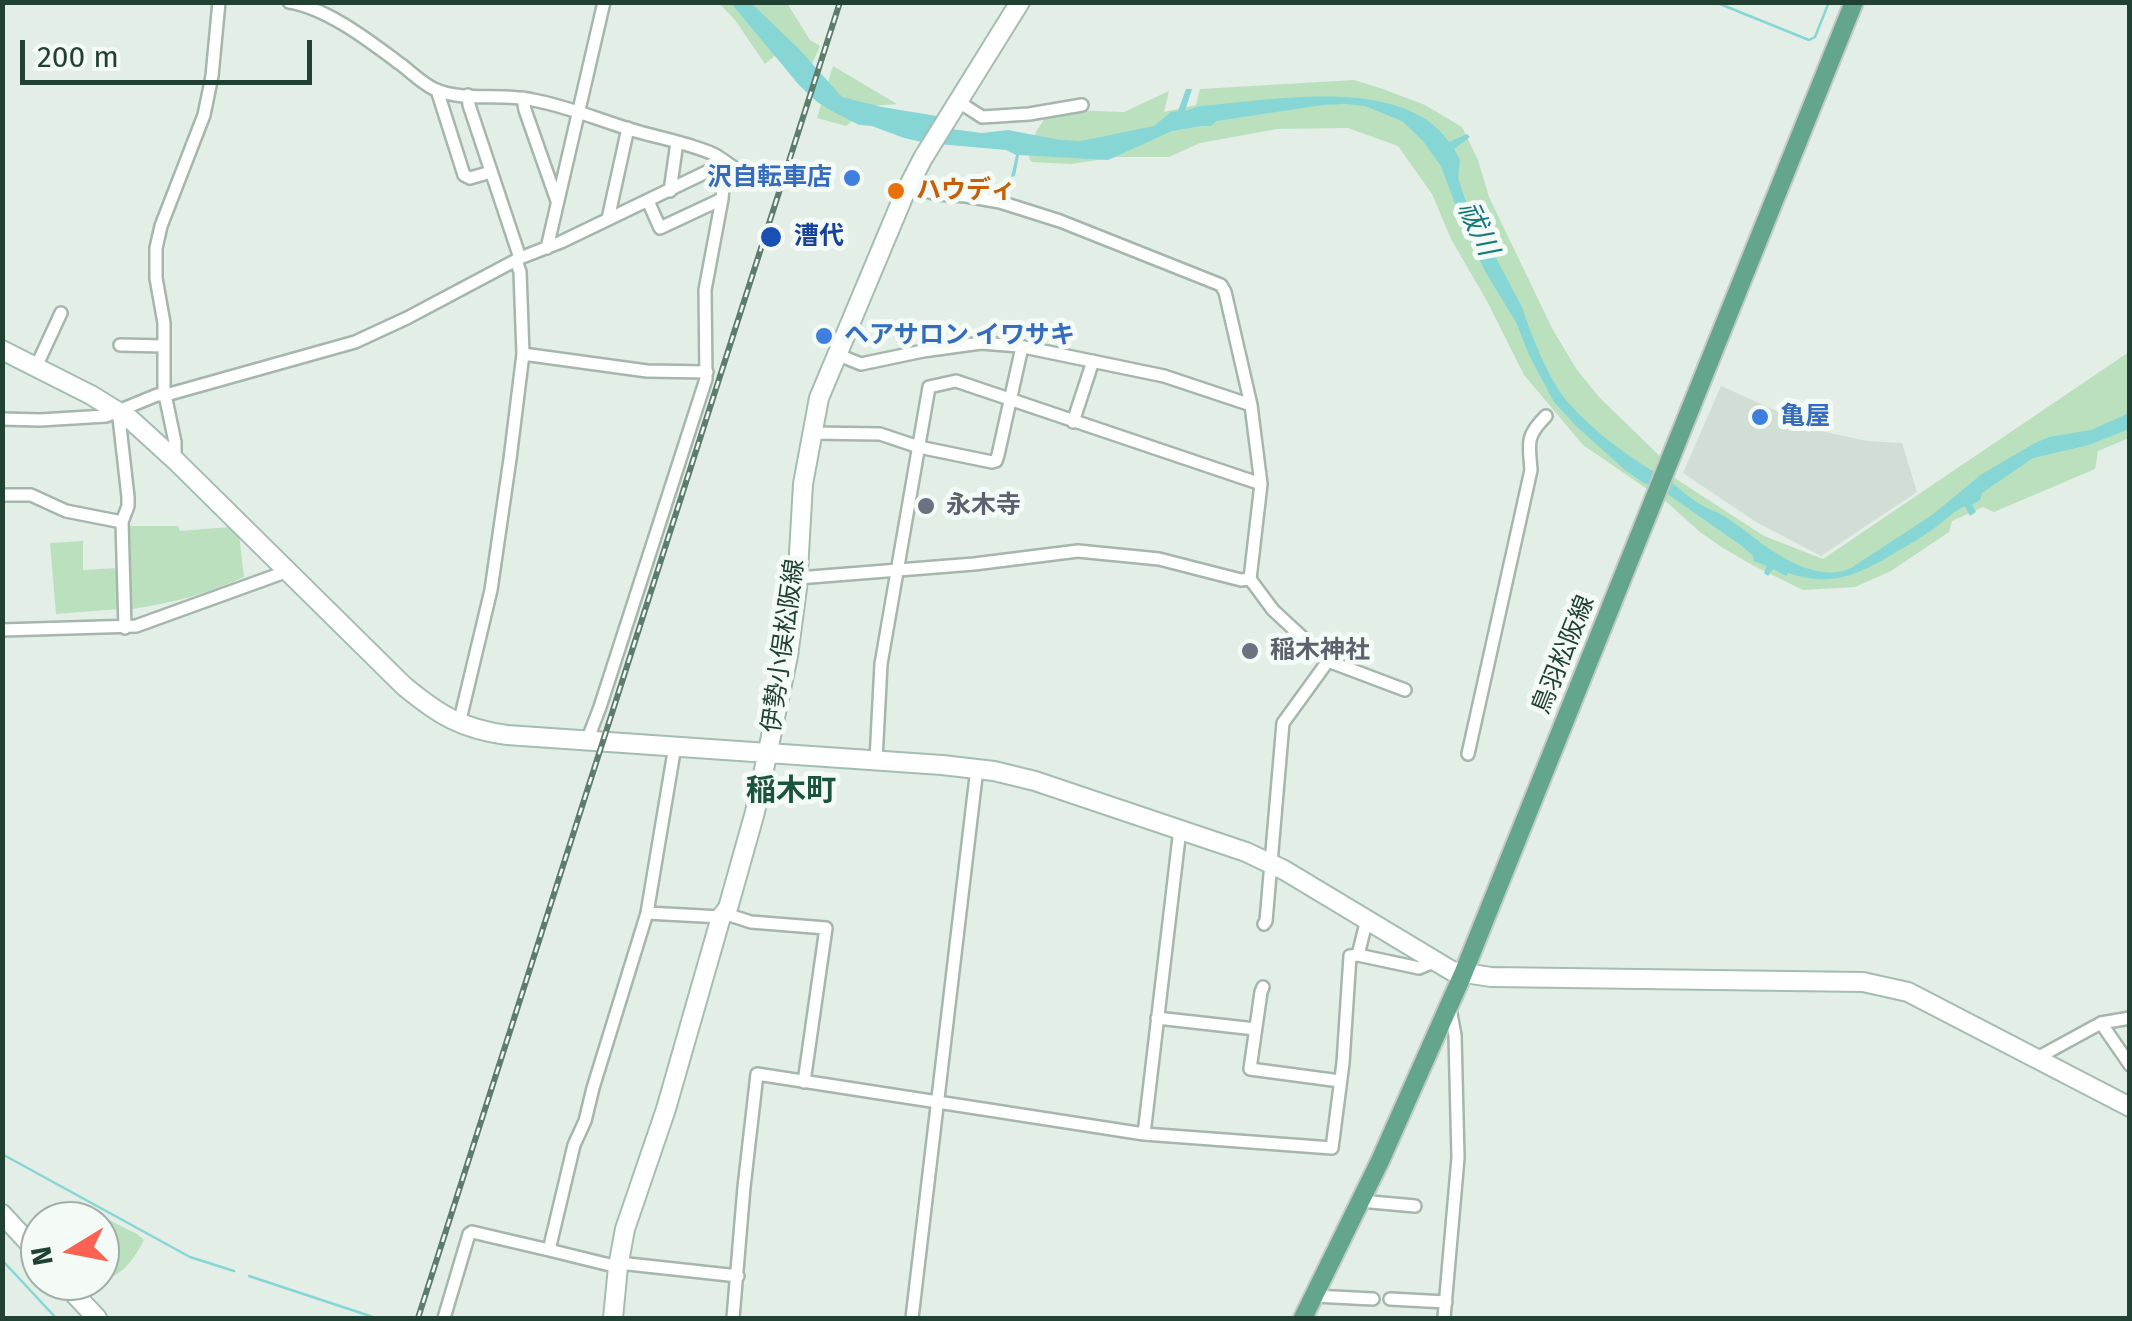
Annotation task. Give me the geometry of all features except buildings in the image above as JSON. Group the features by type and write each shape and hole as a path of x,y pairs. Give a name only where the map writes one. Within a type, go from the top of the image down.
{"main road":[{"name":"鳥羽松阪線","path":"1303,1318 1450,1003 1854,2"}],"street":[{"path":"175,460 166,395 164,323 155,270 158,237 204,115 219,2"},
{"path":"290,2 314,8 437,90 523,98 579,111 715,155 757,180 779,181"},
{"path":"547,248 604,2"},
{"name":"伊勢小俣松阪線","path":"613,1318 618,1265 630,1209 661,1126 722,915 728,908 768,754 788,656 798,578 801,499 818,398 908,186 1020,2"},
{"path":"437,90 464,175 470,178 491,172"},
{"path":"458,724 491,590 523,354 518,259 468,95"},
{"path":"523,98 558,200"},
{"path":"958,104 982,117 1030,114 1082,104"},
{"path":"608,219 628,128"},
{"path":"670,191 677,142"},
{"path":"2,419 106,416 157,395 355,342 518,259 725,163"},
{"path":"587,741 704,388 705,290 725,163"},
{"path":"908,186 1000,202 1060,221 1221,285 1250,405 1262,484 1250,579 1273,610 1328,661 1405,690"},
{"path":"648,201 660,228 722,199"},
{"path":"36,367 61,313"},
{"path":"836,354 861,364 980,343 1022,346 1164,376 1250,405"},
{"path":"120,344 164,346"},
{"path":"811,433 880,434 919,447 996,461 1022,346"},
{"path":"2,350 118,410 175,460 404,686 458,724 486,732 587,741 977,768 1036,781 1271,863 1462,974 1863,982 1908,992 2130,1107"},
{"path":"523,354 636,370 707,372"},
{"path":"1073,422 1094,361"},
{"path":"876,760 882,664 929,386 956,382 1262,484"},
{"path":"118,410 128,497 122,522 125,628"},
{"path":"1468,754 1531,470 1528,438 1546,416"},
{"path":"2,495 31,495 66,511 122,522"},
{"path":"798,578 1090,551 1158,559 1250,579"},
{"path":"2,630 125,628 288,571"},
{"path":"1264,924 1284,722 1328,661"},
{"path":"549,1250 574,1145 585,1121 648,913 675,746"},
{"path":"912,1318 977,768"},
{"path":"1144,1134 1180,830"},
{"path":"648,913 722,915 751,922 826,928 804,1082"},
{"path":"1358,955 1367,919"},
{"path":"732,1318 757,1074 1144,1134 1332,1148 1346,1039 1350,956 1418,968 1436,961"},
{"path":"1264,987 1260,992 1250,1069 1340,1081"},
{"path":"1444,1318 1458,1158 1455,1036 1450,1003"},
{"path":"1156,1018 1255,1029"},
{"path":"2037,1058 2101,1024 2130,1018"},
{"path":"2101,1024 2130,1065"},
{"path":"1360,1201 1415,1206"},
{"path":"2,1214 20,1233"},
{"path":"444,1318 472,1232 618,1265 738,1276"},
{"path":"1314,1296 1373,1299"},
{"path":"1390,1299 1446,1302"}],"shaded area":[{"path":"1721,386 1821,431 1867,441 1902,443 1917,492 1821,556 1756,522 1683,473"}],"green space":[{"path":"719,3 787,3 810,40 820,46 811,66 791,42 765,64"},
{"path":"833,66 897,104 872,106 846,126 817,118"},
{"path":"1354,80 1425,105 1462,127 1478,160 1489,197 1553,330 1577,370 1662,458 1650,491 1583,445 1524,375 1451,239 1432,194 1398,146 1348,128 1277,129 1200,143 1169,157 1117,157 1071,164 1032,162 1029,158 1036,132 1045,118 1071,110 1124,112 1169,91 1164,112 1196,105 1200,89"},
{"path":"2129,352 2129,438 2098,451 2095,469 1994,512 1983,507 1952,521 1949,532 1891,571 1855,587 1803,590 1723,548 1662,498 1670,475 1764,536 1823,559"},
{"path":"127,526 178,526 180,531 230,527 239,534 244,577 189,597 132,609"},
{"path":"83,541 83,570 118,568 119,609 56,614 50,543"},
{"path":"120,1226 144,1240 120,1271"}],"water":[{"name":"祓川","path":"731,3 751,3 842,97 943,117 951,129 982,133 1008,130 1081,141 1154,126 1178,111 1186,89 1192,89 1185,111 1199,106 1296,97 1368,99 1400,107 1428,121 1449,142 1467,134 1470,137 1454,149 1460,160 1458,178 1465,199 1523,309 1547,369 1566,400 1628,454 1696,502 1724,516 1779,555 1811,570 1851,568 1932,515 1982,474 2035,443 2091,430 2129,413 2129,429 2089,445 2033,458 1982,493 1972,505 1976,512 1970,516 1965,506 1918,539 1855,573 1817,579 1788,573 1786,576 1773,569 1768,576 1764,573 1767,566 1754,561 1742,546 1663,491 1625,470 1554,402 1516,322 1466,233 1441,166 1402,121 1365,106 1322,105 1172,131 1108,160 1019,155 1015,176 1011,177 1016,155 1006,150 904,138 859,125 817,102"}],"waterway":[{"path":"1715,2 1809,40 1815,37 1829,2"},
{"path":"2,1154 190,1257 234,1271"},
{"path":"2,1260 56,1318"},
{"path":"249,1276 376,1318"}],"railway":[{"path":"418,1318 840,2"}],"place":[{"name":"沢自転車店","path":"852,178"},
{"name":"ハウディ","path":"896,191"},
{"name":"漕代","path":"771,237"},
{"name":"ヘアサロン イワサキ","path":"824,336"},
{"name":"亀屋","path":"1760,417"},
{"name":"永木寺","path":"926,506"},
{"name":"稲木神社","path":"1250,651"}],"district":[{"name":"稲木町","path":"791,792"}]}
